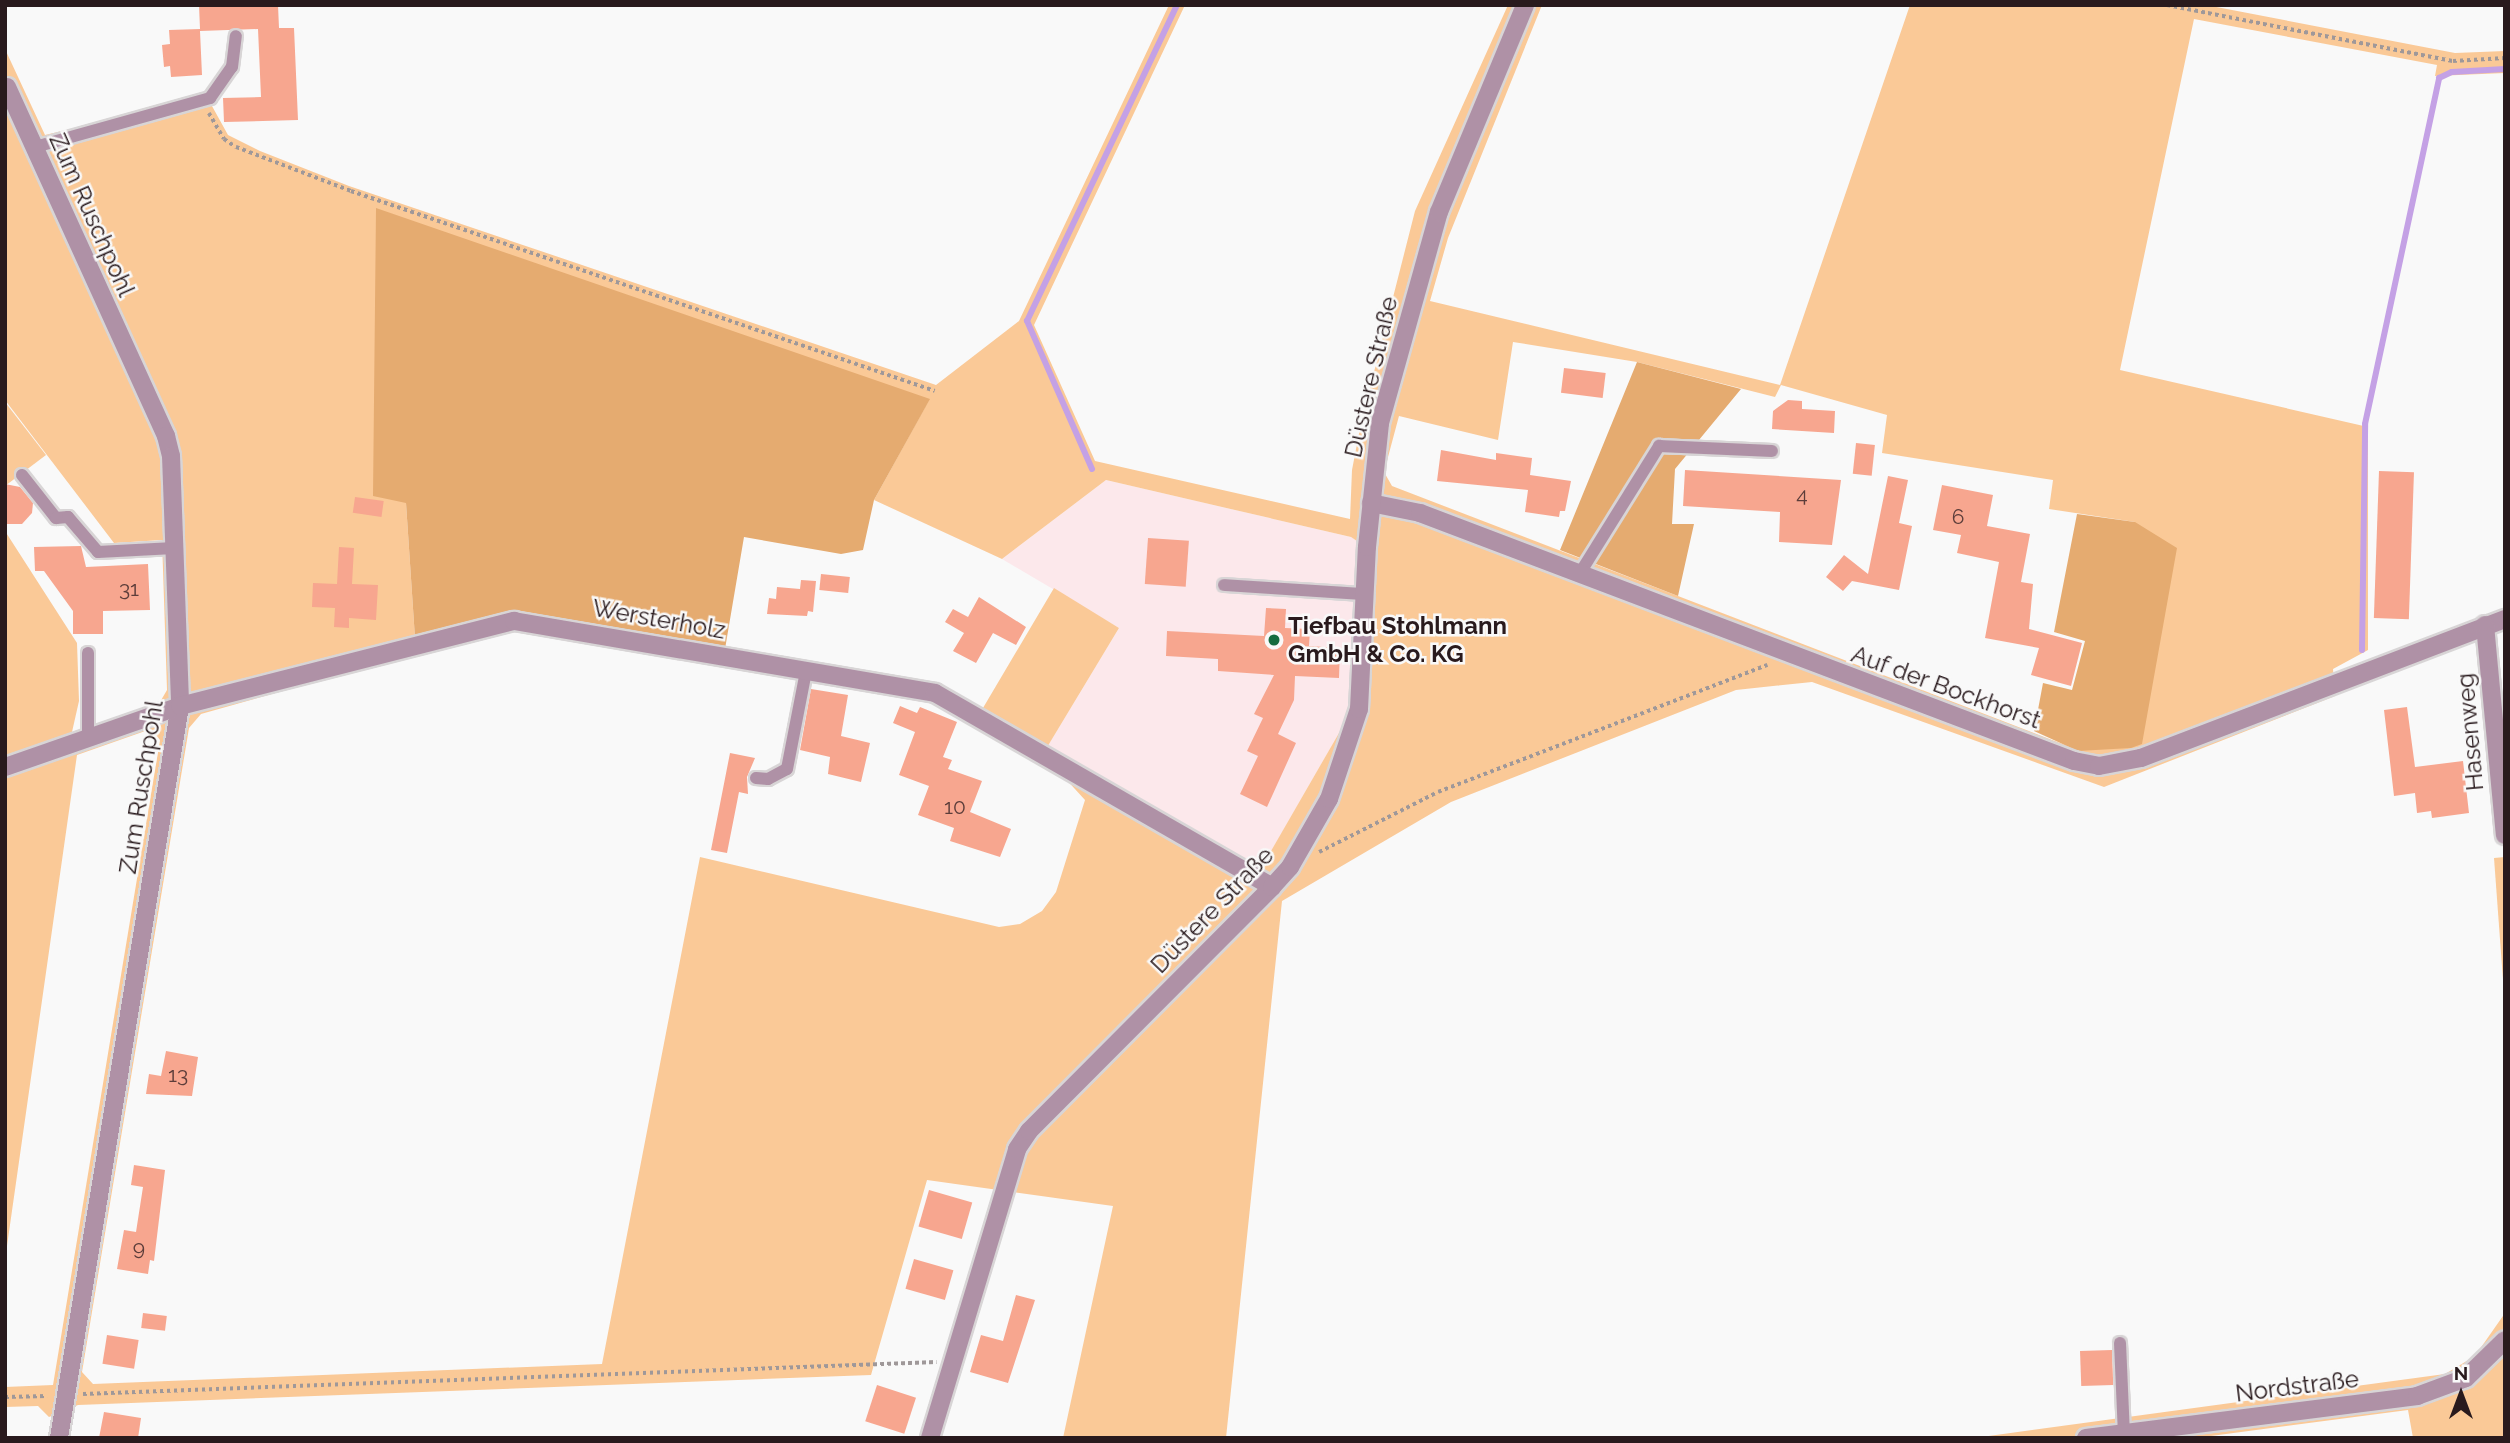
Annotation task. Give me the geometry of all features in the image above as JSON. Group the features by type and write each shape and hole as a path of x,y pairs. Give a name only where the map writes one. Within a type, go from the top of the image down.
{"street":[{"name":"Düstere Straße","path":"930,1438 1017,1149 1029,1130 1290,867 1329,800 1359,709 1364,594 1380,423 1439,212 1525,5"},
{"name":"Zum Ruschpohl","path":"7,87 166,436 174,548 180,706 59,1438"},
{"name":"Auf der Bockhorst","path":"1371,503 1420,513 2074,761 2115,766 2505,619"},
{"name":"Wersterholz","path":"5,767 180,706 514,621 935,693 1272,887"},
{"name":"Hasenweg","path":"2485,625 2505,835"},
{"name":"Nordstraße","path":"2086,1438 2417,1396 2466,1378 2503,1346"}],"lane":[{"path":"35,147 202,102 226,79 236,36"},
{"path":"1580,573 1659,446 1772,451"},
{"path":"22,475 55,518 68,517 98,552 174,548"},
{"path":"1224,585 1364,594"},
{"path":"88,653 88,739"},
{"path":"755,778 768,779 787,769 806,671"},
{"path":"2120,1343 2124,1433"}],"path":[{"path":"2166,5 2453,61 2505,58"},
{"path":"202,102 224,139 236,147 351,191 935,391"},
{"path":"1290,867 1438,792 1796,656"},
{"path":"5,1397 952,1362"}],"shaded area":[{"path":"1169,5 1185,5 1034,325 1095,461 1350,519 1352,470 1361,423 1415,211 1508,5 1542,5 1448,238 1430,301 1780,385 1910,5 2206,5 2455,53 2505,51 2505,73 2435,76 2437,65 2194,19 2120,370 2368,427 2368,650 2333,669 2335,696 2104,787 1812,682 1736,690 1451,802 1282,901 1226,1438 1063,1438 1113,1206 927,1180 871,1375 78,1405 49,1417 38,1406 5,1407 5,1387 53,1385 160,740 151,729 77,755 5,1260 5,531 77,643 79,701 72,732 160,702 167,690 162,540 114,543 5,400 5,49 45,135 207,97 228,135 260,151 349,186 936,385 1019,321","holes":["1513,342 1637,362 1775,397 1781,385 1887,415 1882,453 2053,480 2049,509 2135,522 2078,750 1392,486 1384,472 1399,416 1498,440","929,400 874,500 1002,559 1106,480 1351,537 1363,545 1354,707 1260,870 1043,754 1085,800 1056,892 1042,911 1020,924 999,927 700,857 602,1364 93,1384 82,1372 189,728 201,714 493,632 517,632 734,666 725,649 518,614 415,638 406,503"]},
{"path":"376,208 930,399 874,500 863,550 841,554 744,537 725,649 518,614 415,638 406,503 373,496"},
{"path":"1637,362 1741,389 1675,469 1672,524 1694,524 1678,596 1560,550"},
{"path":"5,402 46,455 5,486"},
{"path":"1106,480 1351,537 1363,544 1354,707 1260,871 1043,754 1119,628 1002,559"},
{"path":"2077,514 2135,522 2177,548 2142,744 2131,748 2078,751 2034,731 2043,683 2072,690 2085,641 2054,632"},
{"path":"1054,588 1119,628 1043,754 980,713"},
{"path":"2505,857 2505,1007 2494,858"},
{"path":"2505,1313 2505,1438 2413,1438 2408,1410 2196,1438 1974,1438 2445,1374 2475,1356"}],"building":[{"path":"199,5 278,5 279,28 294,28 298,120 224,122 223,98 261,97 258,29 200,31 202,75 171,77 170,66 164,67 162,45 170,44 169,30 200,29"},
{"path":"1564,368 1606,373 1603,398 1561,393"},
{"path":"1788,400 1802,401 1802,409 1835,411 1834,433 1772,429 1773,411"},
{"path":"1856,443 1875,445 1872,476 1853,474"},
{"path":"1441,450 1496,460 1496,453 1532,458 1530,475 1571,481 1565,511 1560,511 1559,517 1525,512 1528,490 1437,481"},
{"path":"1685,470 1841,480 1832,545 1779,542 1780,512 1683,506"},
{"path":"2379,471 2414,472 2409,619 2374,618"},
{"path":"1888,476 1908,480 1899,523 1912,526 1899,590 1852,581 1843,591 1826,577 1844,555 1868,574"},
{"path":"5,484 20,487 33,503 32,513 22,524 5,524"},
{"path":"1942,485 1993,495 1987,526 2030,534 2021,582 2033,584 2029,629 2082,643 2071,686 2031,675 2039,648 1985,638 1999,562 1957,553 1961,535 1933,530"},
{"path":"355,497 384,501 381,517 353,513"},
{"path":"1148,538 1189,541 1186,587 1145,584"},
{"path":"81,546 86,567 148,564 150,610 103,611 103,634 73,634 73,611 44,571 35,571 34,547"},
{"path":"339,547 354,548 352,584 378,585 376,620 349,618 349,628 334,627 335,608 312,607 313,583 337,584"},
{"path":"821,574 850,577 848,593 819,590"},
{"path":"801,580 816,581 813,612 808,611 807,616 767,614 769,598 776,599 777,587 800,589"},
{"path":"979,597 1026,627 1016,645 993,633 976,663 953,651 964,633 945,622 953,609 968,617"},
{"path":"1266,608 1286,609 1285,628 1310,629 1309,646 1340,648 1339,678 1295,676 1294,700 1278,734 1296,743 1267,807 1240,794 1258,756 1247,751 1263,718 1254,714 1274,675 1218,671 1218,659 1166,656 1167,631 1264,636"},
{"path":"811,689 848,695 841,736 870,743 861,782 828,774 830,757 800,750"},
{"path":"900,706 917,713 920,707 957,722 943,757 952,760 948,769 982,781 970,812 1011,829 1000,857 950,841 954,828 918,815 929,786 899,775 915,732 893,723"},
{"path":"2407,707 2415,767 2463,761 2469,813 2432,818 2431,811 2417,813 2415,793 2394,796 2384,710"},
{"path":"730,753 755,758 747,777 748,794 739,792 727,853 711,850"},
{"path":"166,1051 198,1057 192,1096 146,1094 149,1074 161,1076"},
{"path":"134,1165 165,1170 154,1261 150,1260 148,1274 117,1269 124,1230 136,1232 143,1187 131,1185"},
{"path":"929,1190 972,1202 962,1239 919,1227"},
{"path":"914,1259 953,1270 945,1300 905,1289"},
{"path":"1016,1295 1035,1300 1008,1383 970,1372 981,1335 1003,1341"},
{"path":"143,1313 167,1316 165,1331 141,1328"},
{"path":"107,1335 139,1340 134,1369 102,1364"},
{"path":"2112,1350 2113,1385 2081,1386 2080,1351"},
{"path":"877,1385 916,1398 904,1434 865,1421"},
{"path":"104,1412 141,1418 138,1438 99,1438"}],"waterway":[{"path":"1092,469 1027,321 1177,5"},
{"path":"2362,650 2365,424 2439,78 2452,72 2505,69"}],"place":[{"name":"Tiefbau Stohlmann GmbH & Co. KG","path":"1274,640"}]}
